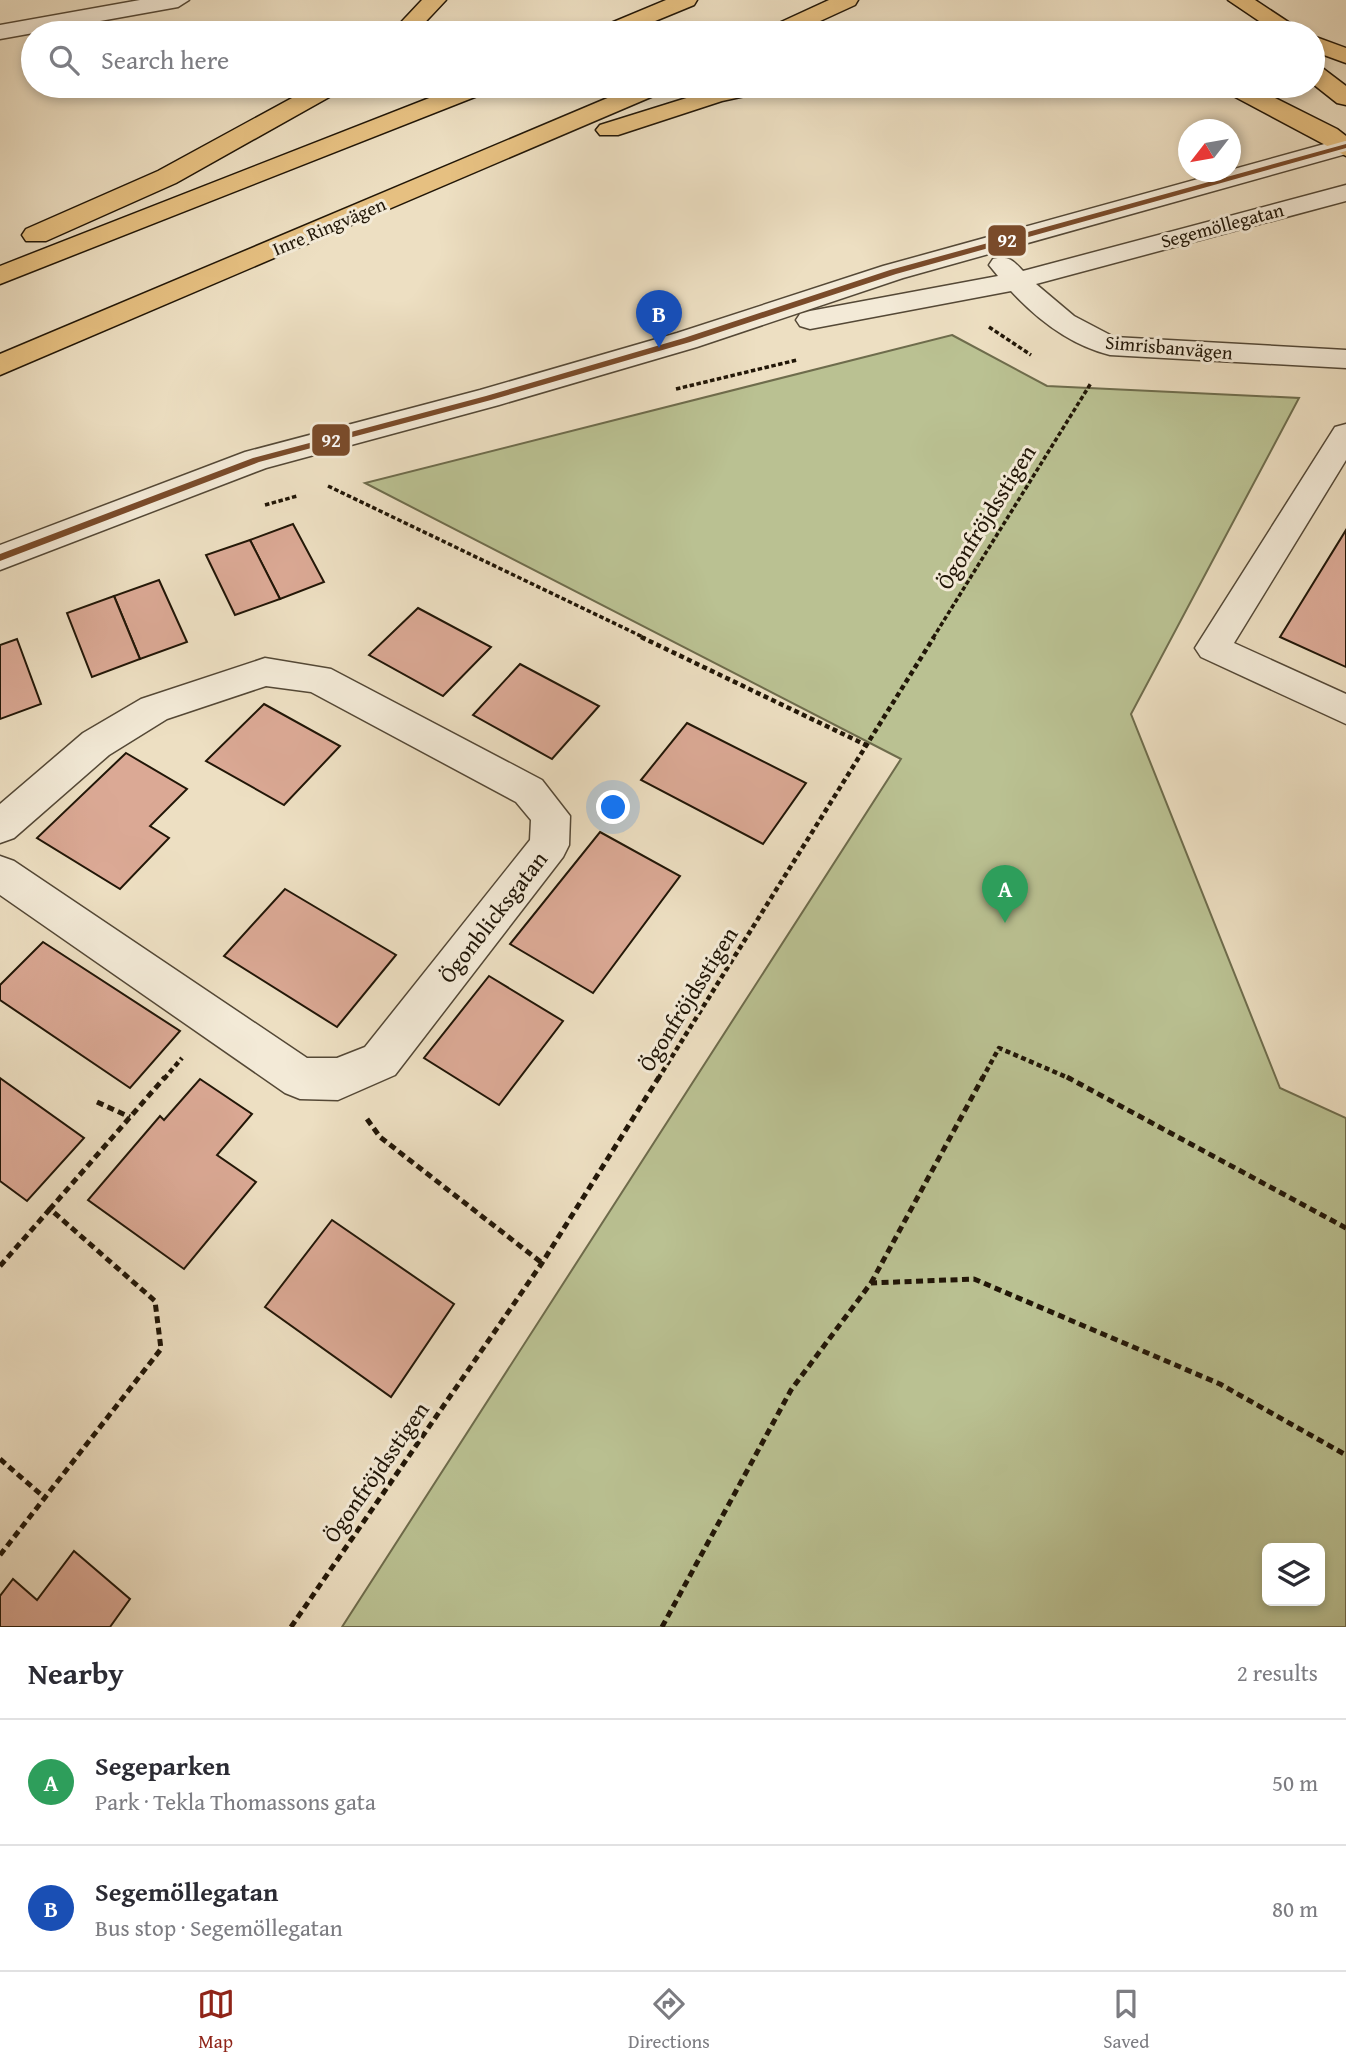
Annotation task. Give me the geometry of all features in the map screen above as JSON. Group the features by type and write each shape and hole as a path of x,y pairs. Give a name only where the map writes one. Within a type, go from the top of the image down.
{"highway":[{"path":"414,21 435,0"},
{"path":"636,21 686,0"},
{"path":"802,21 847,0"},
{"path":"1232,0 1254,21"},
{"path":"1239,0 1273,21"},
{"path":"1325,48 1346,56"},
{"path":"1325,81 1346,98"},
{"path":"0,250 167,177 309,98"},
{"path":"0,276 451,98"},
{"name":"Inre Ringvägen","path":"0,365 628,98"},
{"path":"232,267 601,133 707,98"},
{"path":"1258,98 1286,111 1345,147"}],"street":[{"path":"61,21 178,0"},
{"path":"0,32 21,28"},
{"name":"Segemöllegatan","path":"0,558 256,460 440,412 687,340 893,272 1345,147"},
{"name":"Segemöllegatan","path":"687,340 918,301 1017,281 1346,193"},
{"name":"Simrisbanvägen","path":"986,246 1035,302 1080,335 1110,346 1346,359"},
{"path":"1346,434 1213,648 1346,710"},
{"name":"Ögonblicksgatan","path":"0,827 96,744 154,709 265,671 318,679 529,791 551,816 549,845 380,1061 338,1079 300,1078 0,873"}],"path":[{"path":"664,392 800,359"},
{"name":"Ögonfröjdsstigen","path":"291,1627 542,1263 868,746 1012,506 1095,378"},
{"path":"340,482 328,486 868,746"},
{"path":"262,506 301,494"},
{"path":"0,1266 215,1020"},
{"path":"662,1627 791,1390 871,1283 999,1048 1069,1078 1346,1228"},
{"path":"338,1079 380,1137 542,1263"},
{"path":"97,1102 130,1117"},
{"path":"0,1555 161,1349 155,1301 50,1209"},
{"path":"871,1283 974,1279 1220,1384 1346,1455"},
{"path":"0,1460 44,1499"}],"green space":[{"path":"952,335 1047,386 1299,398 1131,714 1280,1088 1346,1118 1346,1627 342,1627 901,759 365,483"}],"building":[{"path":"293,524 324,582 280,599 250,540"},
{"path":"1346,530 1346,667 1280,637"},
{"path":"250,540 280,599 235,615 206,555"},
{"path":"159,580 187,642 140,659 114,596"},
{"path":"114,596 140,659 92,677 67,613"},
{"path":"418,608 491,647 443,696 369,655"},
{"path":"17,639 41,704 0,719 0,645"},
{"path":"520,664 599,706 552,759 473,715"},
{"path":"264,704 340,746 284,805 206,761"},
{"path":"687,723 806,783 763,844 641,780"},
{"path":"126,753 187,789 150,826 169,838 120,889 37,838"},
{"path":"600,832 680,876 593,993 510,944"},
{"path":"285,889 396,955 337,1027 224,956"},
{"path":"43,942 180,1031 130,1088 0,1000 0,985"},
{"path":"489,976 563,1021 499,1105 424,1058"},
{"path":"0,1078 84,1138 27,1201 0,1181"},
{"path":"200,1079 252,1114 217,1155 256,1182 184,1269 88,1200 160,1116 164,1120"},
{"path":"332,1220 454,1304 391,1397 265,1307"},
{"path":"74,1551 130,1599 110,1627 0,1627 0,1596 13,1579 37,1600"}],"transit line":[{"name":"92","path":"0,558 256,460 488,398 687,340 893,272 1346,146"}],"place":[{"name":"Segemöllegatan","path":"659,348"},
{"name":"Segeparken","path":"1005,923"}]}
